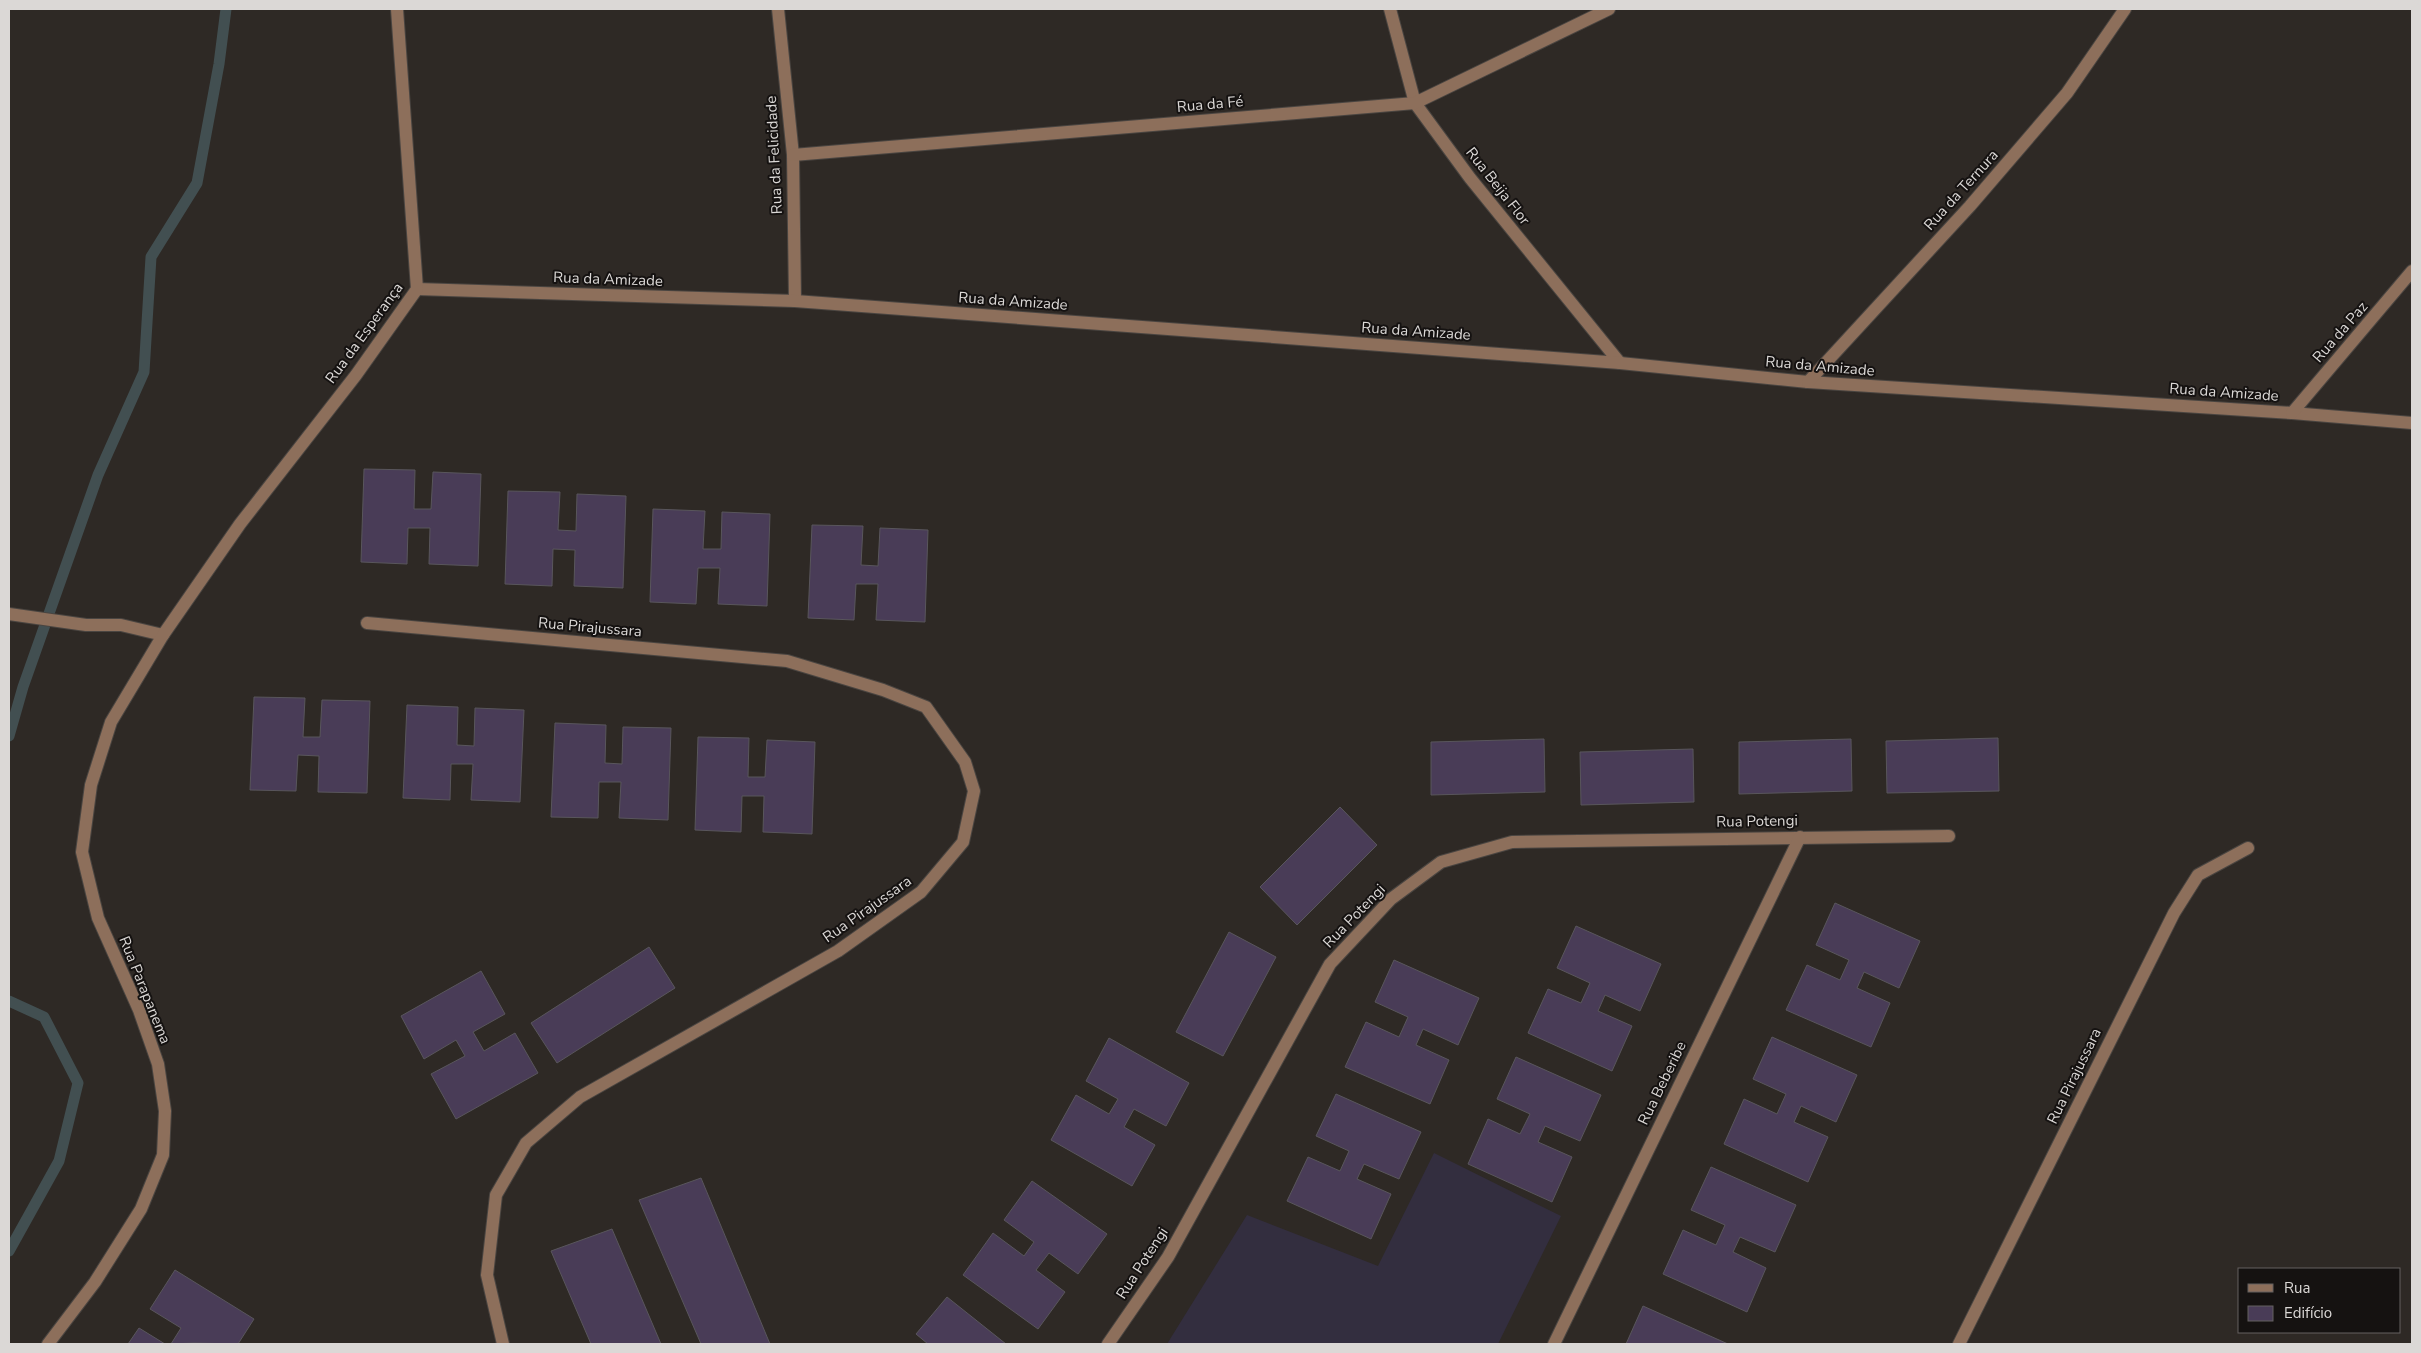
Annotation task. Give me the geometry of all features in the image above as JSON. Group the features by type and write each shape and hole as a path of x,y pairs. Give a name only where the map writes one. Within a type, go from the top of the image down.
{"street":[{"name":"Rua da Esperança","path":"163,635 240,524 356,375 417,289 396,9"},
{"name":"Rua da Felicidade","path":"778,9 793,155 795,300"},
{"name":"Rua Beija Flor","path":"1390,9 1415,103 1470,178 1620,363"},
{"name":"Rua da Fé","path":"793,155 1415,103 1609,9"},
{"name":"Rua da Ternura","path":"1808,382 1970,206 2067,93 2125,9"},
{"name":"Rua da Paz","path":"2292,413 2412,271"},
{"name":"Rua da Amizade","path":"417,289 795,300 1620,363 1808,382 2292,413 2412,423"},
{"path":"9,614 86,625 121,625 163,635"},
{"name":"Rua Pirajussara","path":"367,623 786,661 883,690 926,707 965,762 974,791 963,842 921,892 838,951 580,1097 526,1143 496,1195 487,1275 503,1344"},
{"name":"Rua Parapanema","path":"48,1344 95,1282 141,1209 163,1155 165,1111 158,1064 138,1010 98,918 82,852 91,785 111,722 163,635"},
{"name":"Rua Potengi","path":"1108,1344 1168,1257 1330,964 1390,899 1441,862 1512,842 1949,836"},
{"name":"Rua Beberibe","path":"1554,1344 1800,837"},
{"name":"Rua Pirajussara","path":"1959,1344 2174,912 2198,875 2248,848"}],"shaded area":[{"path":"1434,1153 1561,1216 1498,1344 1167,1344 1247,1215 1378,1266"}],"building":[{"path":"364,469 415,470 414,509 431,509 433,472 481,474 478,566 429,564 430,528 408,528 407,564 361,562"},
{"path":"508,491 560,492 558,530 576,531 577,494 626,496 623,588 574,586 575,550 553,549 552,586 505,584"},
{"path":"653,509 705,511 703,549 721,549 722,512 770,514 767,606 718,604 720,568 698,568 696,604 650,602"},
{"path":"812,525 863,526 861,565 878,566 880,528 928,530 925,622 876,620 878,584 856,584 854,620 808,618"},
{"path":"254,697 305,698 303,737 320,737 322,700 370,701 367,793 318,792 319,756 298,755 296,791 250,790"},
{"path":"407,705 458,707 457,745 474,746 475,708 524,710 520,802 471,800 473,764 451,764 450,800 403,798"},
{"path":"555,723 606,725 605,763 622,764 623,727 671,728 668,820 619,818 621,782 599,782 598,818 551,817"},
{"path":"698,737 749,738 748,777 765,777 767,740 815,742 812,834 763,832 764,796 742,796 741,832 695,830"},
{"path":"1998,738 1999,791 1887,793 1886,741"},
{"path":"1544,739 1545,792 1431,795 1431,742"},
{"path":"1851,739 1852,791 1739,794 1739,742"},
{"path":"1693,749 1694,802 1581,805 1580,752"},
{"path":"1340,807 1377,845 1297,925 1260,887"},
{"path":"1835,903 1920,941 1899,988 1864,972 1857,988 1890,1003 1871,1047 1786,1010 1807,965 1840,980 1849,960 1816,945"},
{"path":"1576,926 1661,964 1640,1011 1605,995 1598,1011 1632,1026 1612,1071 1528,1033 1548,989 1581,1003 1590,983 1557,968"},
{"path":"1229,932 1276,957 1223,1056 1176,1032"},
{"path":"649,947 675,988 557,1063 531,1023"},
{"path":"1394,960 1479,998 1458,1045 1423,1029 1416,1045 1449,1060 1430,1104 1345,1067 1366,1022 1399,1037 1408,1017 1375,1002"},
{"path":"481,971 505,1014 473,1032 484,1051 515,1033 538,1073 456,1119 431,1074 465,1056 456,1040 424,1059 401,1016"},
{"path":"1772,1037 1857,1075 1836,1122 1801,1106 1794,1122 1828,1137 1808,1182 1724,1144 1744,1099 1777,1114 1786,1094 1753,1079"},
{"path":"1109,1038 1189,1083 1166,1126 1134,1109 1124,1127 1155,1145 1132,1186 1051,1140 1076,1095 1109,1114 1118,1099 1086,1081"},
{"path":"1516,1057 1601,1095 1580,1141 1545,1126 1538,1142 1572,1157 1552,1202 1468,1164 1488,1119 1520,1134 1530,1114 1497,1099"},
{"path":"1336,1094 1421,1132 1399,1179 1364,1164 1357,1179 1391,1194 1371,1239 1287,1201 1308,1157 1340,1171 1349,1151 1316,1136"},
{"path":"1711,1167 1796,1205 1775,1252 1740,1237 1733,1252 1766,1268 1747,1312 1663,1274 1683,1230 1716,1245 1725,1225 1691,1210"},
{"path":"701,1178 770,1344 701,1344 639,1200"},
{"path":"1032,1181 1107,1234 1078,1274 1049,1253 1036,1270 1065,1292 1038,1329 963,1275 993,1233 1024,1256 1034,1242 1004,1220"},
{"path":"612,1229 661,1344 591,1344 551,1251"},
{"path":"175,1270 254,1319 238,1344 171,1344 181,1328 150,1309"},
{"path":"947,1297 1006,1344 928,1344 916,1334"},
{"path":"1643,1306 1728,1344 1626,1344"},
{"path":"139,1328 165,1344 128,1344"}],"waterway":[{"path":"9,736 23,687 98,475 144,372 151,257 197,183 219,64 226,9"},
{"path":"9,1001 44,1017 78,1083 59,1161 9,1251"}]}
